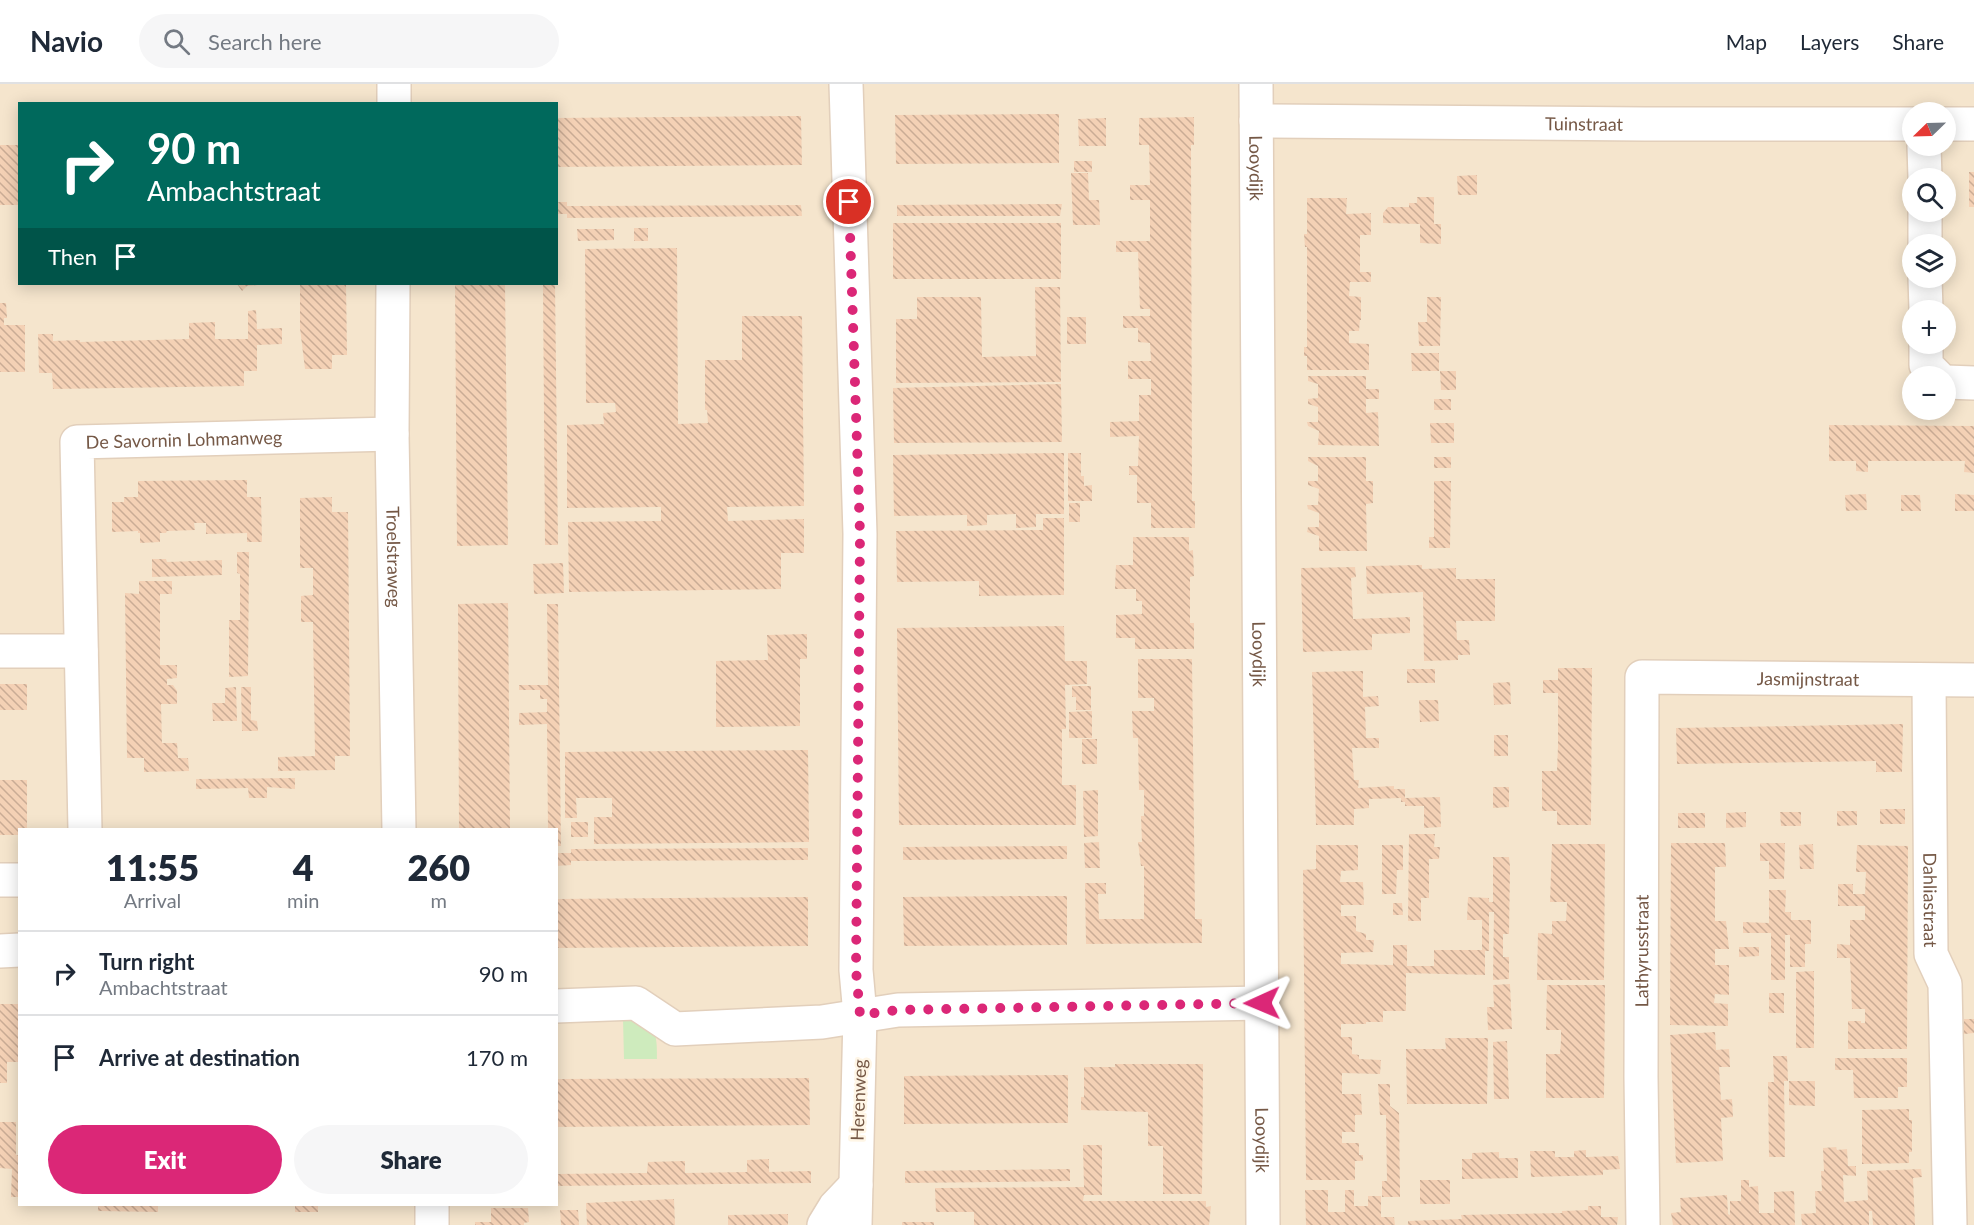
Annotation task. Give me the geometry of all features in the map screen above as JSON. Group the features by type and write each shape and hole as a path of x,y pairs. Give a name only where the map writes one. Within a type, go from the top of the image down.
{"street":[{"path":"394,84 394,102"},
{"name":"Herenweg","path":"846,84 860,534 856,970 860,1015 855,1225"},
{"name":"Looydijk","path":"1256,84 1263,1225"},
{"name":"Tuinstraat","path":"1256,121 1902,124"},
{"path":"1956,124 1974,124"},
{"name":"Troelstraweg","path":"393,285 392,434 399,828"},
{"path":"1956,382 1974,382"},
{"name":"De Savornin Lohmanweg","path":"84,828 77,442 392,434"},
{"path":"0,651 81,651"},
{"name":"Jasmijnstraat","path":"1642,677 1974,680"},
{"name":"Lathyrusstraat","path":"1642,677 1643,1225"},
{"name":"Dahliastraat","path":"1929,681 1931,954 1960,984 1950,1225"},
{"path":"0,880 18,880"},
{"path":"0,951 18,950"},
{"path":"558,1006 636,1004 675,1029 822,1022 898,1010 1262,1003"},
{"path":"825,1225 835,1207 856,1185"},
{"path":"432,1206 432,1225"}],"shaded area":[{"path":"0,84 1974,84 1974,1225 0,1225"}],"green space":[{"path":"641,1018 652,1026 656,1037 657,1059 624,1059 623,1019"}],"building":[{"path":"1059,114 1059,163 896,164 895,115"},
{"path":"801,116 802,165 558,167 558,118"},
{"path":"1194,117 1194,145 1191,145 1192,501 1195,501 1195,528 1151,528 1151,503 1137,503 1137,475 1129,475 1129,466 1138,466 1139,436 1110,437 1110,422 1139,421 1139,395 1151,395 1151,379 1128,379 1128,361 1151,361 1150,343 1138,342 1138,328 1123,328 1123,316 1150,316 1150,309 1140,309 1138,252 1116,252 1116,241 1150,241 1150,200 1130,200 1130,185 1150,185 1149,145 1139,145 1139,118"},
{"path":"1106,118 1106,146 1079,146 1078,119"},
{"path":"0,145 18,145 18,205 0,205"},
{"path":"1074,161 1092,161 1092,172 1074,172"},
{"path":"1969,172 1974,172 1974,207 1969,207"},
{"path":"1071,173 1088,173 1089,200 1099,200 1100,225 1073,225"},
{"path":"1477,175 1477,195 1458,195 1457,176"},
{"path":"1417,197 1434,197 1434,224 1441,224 1441,244 1420,243 1420,224 1383,223 1383,213 1388,207 1409,207 1409,203 1417,203"},
{"path":"1307,198 1347,198 1346,214 1371,213 1371,235 1360,235 1360,272 1371,272 1371,282 1350,282 1349,296 1361,297 1361,320 1359,331 1349,331 1349,343 1369,344 1369,370 1307,370 1307,356 1304,356 1304,347 1307,347 1307,247 1305,247 1304,234 1307,234"},
{"path":"558,202 567,202 567,206 801,205 802,216 567,218 567,214 558,214"},
{"path":"1062,204 1060,216 897,216 897,205"},
{"path":"893,223 1061,223 1061,279 893,279"},
{"path":"634,228 648,228 648,241 634,241"},
{"path":"577,229 614,229 614,240 578,241"},
{"path":"677,248 678,424 708,423 707,410 705,410 705,360 742,360 742,316 802,316 804,506 727,507 728,521 804,519 804,553 781,553 781,589 569,592 568,522 661,521 661,507 567,508 567,425 604,424 603,413 616,412 615,403 586,403 585,249"},
{"path":"238,285 258,285 247,286 242,291"},
{"path":"300,285 346,285 347,355 332,355 332,369 305,369 300,328"},
{"path":"455,285 505,285 508,545 457,546"},
{"path":"543,285 555,285 558,545 545,545"},
{"path":"1035,287 1060,287 1061,382 896,383 896,319 917,319 917,297 981,297 982,357 1036,356"},
{"path":"1427,297 1441,297 1440,346 1419,346 1418,322 1427,322"},
{"path":"0,303 6,303 7,318 4,318 4,325 25,325 25,372 0,372"},
{"path":"256,310 257,329 282,328 282,344 257,345 257,371 244,371 244,386 53,389 52,373 39,373 38,334 53,334 53,341 80,340 80,342 189,339 189,323 215,322 215,339 248,339 248,311"},
{"path":"1067,317 1086,317 1086,344 1067,344"},
{"path":"1411,353 1439,353 1439,371 1412,371"},
{"path":"1440,371 1456,371 1456,390 1441,390"},
{"path":"1308,376 1366,376 1366,389 1379,389 1379,399 1366,399 1366,413 1378,412 1379,446 1318,445 1319,431 1308,426 1307,422 1318,422 1318,407 1308,404 1308,399 1318,398 1318,384 1308,381"},
{"path":"1061,384 1062,442 894,443 893,388"},
{"path":"1434,399 1451,399 1451,410 1434,410"},
{"path":"1430,423 1454,423 1454,443 1431,443"},
{"path":"1829,425 1974,426 1974,473 1964,472 1965,461 1868,461 1868,472 1856,471 1856,461 1829,461"},
{"path":"1064,453 1064,514 1036,514 1036,527 1016,528 1016,514 987,515 987,525 967,526 967,515 894,516 893,455"},
{"path":"1068,453 1081,453 1081,476 1084,476 1084,486 1092,485 1092,501 1068,501"},
{"path":"1308,457 1366,457 1366,481 1373,481 1373,503 1366,504 1367,551 1319,551 1319,536 1307,532 1308,527 1319,527 1319,513 1308,509 1307,505 1318,505 1319,489 1308,485 1308,481 1318,481 1318,466 1308,461"},
{"path":"1434,457 1451,457 1451,468 1434,468"},
{"path":"247,480 247,497 261,497 262,542 247,542 247,533 206,534 206,523 194,523 195,530 160,533 160,542 140,543 138,531 112,532 112,502 124,502 124,497 138,497 138,481"},
{"path":"1434,481 1451,481 1450,548 1429,548 1429,537 1434,537"},
{"path":"1866,494 1867,510 1846,511 1845,495"},
{"path":"1955,494 1974,495 1974,511 1955,511"},
{"path":"1901,495 1920,495 1921,511 1901,511"},
{"path":"332,497 332,512 348,512 350,756 335,756 335,770 278,771 278,757 315,756 313,622 301,622 301,596 313,595 313,568 300,568 300,498"},
{"path":"1069,503 1080,503 1080,522 1069,522"},
{"path":"1043,518 1064,518 1064,595 979,596 979,581 897,582 896,531 1043,530"},
{"path":"1133,537 1189,537 1189,551 1193,550 1194,576 1190,577 1190,623 1194,623 1194,649 1135,649 1135,638 1116,638 1116,615 1142,614 1142,601 1136,601 1136,589 1115,589 1116,565 1133,565"},
{"path":"237,552 249,552 248,676 229,677 229,620 240,620 240,574 237,573"},
{"path":"152,559 166,559 167,562 222,560 222,575 152,577"},
{"path":"563,563 564,593 534,594 533,564"},
{"path":"1422,565 1422,569 1456,568 1456,579 1495,579 1495,621 1456,621 1457,640 1469,640 1470,655 1458,655 1458,660 1424,661 1423,592 1367,594 1366,566"},
{"path":"1355,567 1356,577 1351,578 1353,619 1410,617 1410,633 1372,634 1372,650 1303,652 1301,568"},
{"path":"139,581 172,581 172,594 160,594 160,665 177,665 177,678 167,679 167,685 173,685 177,691 177,704 161,704 162,743 177,743 178,758 188,758 189,771 144,772 144,758 127,758 125,593 139,594"},
{"path":"508,603 510,828 459,828 458,604"},
{"path":"547,604 558,604 561,846 558,846 558,828 548,828 547,724 519,725 519,713 547,712 547,699 540,699 540,690 519,690 519,685 548,685"},
{"path":"1064,626 1065,661 1087,661 1087,684 1065,685 1066,729 1062,729 1062,785 1076,785 1076,825 899,825 897,628"},
{"path":"807,634 807,659 800,659 800,726 716,727 716,661 768,660 767,635"},
{"path":"1138,659 1192,659 1195,919 1202,919 1202,943 1086,944 1085,883 1106,883 1106,894 1098,894 1099,919 1144,919 1144,866 1141,866 1138,842 1142,842 1141,816 1144,816 1144,790 1139,790 1138,738 1133,738 1132,711 1154,711 1154,698 1138,698"},
{"path":"1558,668 1592,668 1591,825 1557,825 1557,811 1542,811 1542,771 1557,771 1558,746 1558,693 1543,693 1543,680 1558,680"},
{"path":"1407,669 1435,669 1435,683 1407,683"},
{"path":"1363,671 1363,697 1378,696 1379,706 1365,707 1366,738 1379,738 1379,748 1352,748 1354,780 1359,780 1358,788 1394,786 1394,789 1405,789 1405,798 1440,797 1441,827 1424,828 1424,806 1405,806 1401,798 1369,799 1369,808 1354,809 1354,825 1316,825 1312,672"},
{"path":"1510,682 1511,704 1494,705 1493,683"},
{"path":"0,684 27,684 27,710 0,710"},
{"path":"1072,686 1091,686 1091,710 1076,710 1076,697 1072,697"},
{"path":"236,687 237,721 213,721 212,703 225,703 225,688"},
{"path":"241,687 251,687 251,720 257,721 258,731 242,731"},
{"path":"1419,700 1438,700 1439,721 1420,722"},
{"path":"1092,711 1092,738 1069,738 1069,712"},
{"path":"1903,724 1902,772 1876,772 1876,761 1677,764 1676,728"},
{"path":"1494,735 1508,735 1508,756 1494,756"},
{"path":"1082,739 1097,739 1097,764 1082,764"},
{"path":"808,750 809,842 594,844 594,817 612,817 612,798 576,798 577,818 565,818 565,752"},
{"path":"295,778 295,789 267,787 267,798 249,798 248,788 196,789 196,779"},
{"path":"0,780 27,780 27,828 18,828 18,835 0,835"},
{"path":"1493,787 1509,787 1509,807 1493,808"},
{"path":"1098,790 1098,836 1084,837 1083,791"},
{"path":"1880,809 1905,809 1905,824 1880,824"},
{"path":"1837,811 1857,811 1857,825 1837,826"},
{"path":"1746,812 1746,827 1726,828 1726,813"},
{"path":"1780,812 1801,812 1801,826 1781,826"},
{"path":"1678,813 1705,813 1705,828 1678,828"},
{"path":"571,822 588,822 588,837 571,837"},
{"path":"1409,834 1435,834 1434,847 1440,847 1439,859 1429,859 1429,898 1421,898 1421,921 1408,921"},
{"path":"1099,842 1100,868 1085,868 1084,843"},
{"path":"1671,843 1725,843 1726,867 1715,867 1715,921 1726,921 1729,949 1715,949 1715,965 1729,965 1729,995 1715,994 1714,1003 1728,1004 1728,1026 1670,1025"},
{"path":"1760,843 1785,843 1784,879 1769,879 1769,861 1760,861"},
{"path":"1552,844 1605,844 1604,980 1537,980 1538,933 1552,934 1552,921 1566,921 1567,902 1550,902"},
{"path":"1813,844 1814,869 1800,869 1799,845"},
{"path":"1316,845 1358,845 1358,870 1341,871 1340,882 1363,882 1364,905 1341,905 1341,916 1356,916 1356,931 1366,934 1366,940 1374,940 1373,952 1341,953 1341,964 1393,965 1393,945 1407,945 1407,966 1434,966 1434,950 1482,950 1482,920 1467,920 1468,897 1489,898 1489,902 1493,902 1493,857 1509,857 1509,934 1503,934 1503,957 1509,957 1509,979 1493,980 1494,912 1489,912 1489,951 1485,951 1485,975 1406,973 1406,1011 1383,1011 1383,1022 1341,1024 1341,1037 1352,1037 1352,1054 1359,1055 1359,1059 1381,1060 1380,1074 1342,1073 1342,1094 1361,1094 1362,1115 1355,1115 1355,1132 1342,1132 1342,1143 1359,1143 1359,1155 1363,1155 1363,1161 1355,1161 1355,1180 1306,1180 1303,870 1316,869"},
{"path":"1382,845 1403,845 1403,870 1397,870 1396,894 1382,894"},
{"path":"1857,845 1908,846 1907,1049 1848,1049 1848,1021 1865,1023 1865,1009 1852,1009 1850,958 1837,958 1837,944 1850,945 1850,920 1865,920 1865,906 1838,906 1838,884 1853,884 1853,894 1865,894 1866,872 1856,872"},
{"path":"1067,846 1067,859 903,860 903,847"},
{"path":"808,848 808,860 571,861 571,865 558,866 558,853 571,853 571,849"},
{"path":"1769,890 1786,890 1785,912 1791,912 1791,920 1811,920 1811,944 1805,944 1805,967 1790,967 1790,935 1785,935 1785,980 1771,980 1771,933 1743,933 1743,922 1769,923"},
{"path":"1067,896 1067,945 904,946 903,897"},
{"path":"808,897 808,946 558,948 558,899"},
{"path":"1393,903 1402,903 1403,915 1393,915"},
{"path":"1739,947 1759,947 1759,956 1739,957"},
{"path":"1814,971 1814,1048 1796,1048 1796,972"},
{"path":"1510,984 1512,1029 1488,1030 1487,1007 1494,1007 1493,985"},
{"path":"1547,985 1605,985 1604,1098 1546,1098 1546,1054 1560,1054 1561,1040 1561,1030 1546,1030"},
{"path":"1769,993 1784,993 1784,1013 1769,1013"},
{"path":"0,1004 18,1004 18,1062 7,1062 7,1083 0,1083"},
{"path":"1964,1019 1974,1019 1974,1033 1964,1034"},
{"path":"1715,1032 1716,1050 1729,1049 1730,1067 1719,1067 1721,1100 1732,1099 1733,1117 1721,1118 1723,1161 1676,1163 1670,1035"},
{"path":"1445,1038 1488,1038 1487,1104 1407,1104 1406,1049 1446,1049"},
{"path":"1507,1041 1509,1099 1494,1099 1493,1042"},
{"path":"1773,1056 1787,1056 1788,1081 1784,1081 1785,1157 1769,1157 1768,1082 1774,1082"},
{"path":"1835,1058 1907,1058 1907,1087 1898,1087 1898,1098 1854,1098 1853,1070 1835,1070"},
{"path":"1115,1064 1203,1064 1202,1194 1163,1194 1163,1146 1148,1146 1148,1112 1081,1110 1081,1097 1084,1097 1084,1067 1115,1067"},
{"path":"1068,1075 1068,1123 904,1124 904,1076"},
{"path":"809,1078 810,1125 558,1127 558,1079"},
{"path":"1789,1081 1815,1081 1815,1106 1789,1105"},
{"path":"1378,1084 1390,1084 1390,1106 1399,1113 1400,1197 1382,1197 1382,1181 1387,1181 1386,1115 1380,1115"},
{"path":"1909,1109 1909,1120 1912,1120 1912,1152 1909,1152 1909,1163 1862,1164 1862,1110"},
{"path":"0,1122 16,1122 18,1197 11,1197 12,1169 0,1168"},
{"path":"1083,1145 1102,1145 1102,1195 1084,1195 1083,1201 1206,1201 1206,1207 1211,1206 1209,1225 974,1225 974,1212 936,1212 935,1188 1084,1187"},
{"path":"1836,1147 1837,1150 1847,1149 1848,1166 1856,1166 1856,1176 1843,1175 1844,1202 1868,1200 1867,1171 1921,1169 1922,1177 1913,1178 1915,1225 1873,1225 1872,1211 1869,1211 1869,1225 1802,1225 1801,1214 1816,1213 1815,1191 1822,1191 1823,1148"},
{"path":"1586,1150 1586,1157 1618,1156 1620,1169 1603,1170 1603,1175 1531,1177 1530,1151 1555,1151 1555,1157 1574,1157 1574,1151"},
{"path":"1499,1152 1499,1158 1518,1158 1518,1178 1462,1179 1462,1159 1472,1159 1472,1153"},
{"path":"769,1159 769,1172 811,1171 811,1183 558,1186 558,1174 647,1173 648,1162 685,1161 685,1173 747,1172 747,1160"},
{"path":"1070,1169 1070,1181 905,1183 905,1171"},
{"path":"1420,1180 1450,1180 1450,1204 1420,1204"},
{"path":"1741,1180 1749,1180 1749,1187 1758,1186 1759,1213 1774,1213 1774,1192 1794,1191 1795,1225 1673,1225 1671,1213 1681,1212 1680,1198 1727,1195 1728,1214 1730,1215 1730,1201 1741,1201"},
{"path":"1305,1190 1328,1190 1328,1212 1345,1212 1345,1190 1354,1190 1354,1206 1368,1206 1368,1196 1381,1196 1381,1217 1394,1217 1395,1225 1306,1225"},
{"path":"674,1199 675,1225 587,1225 586,1203"},
{"path":"98,1206 158,1206 158,1212 98,1211"},
{"path":"295,1206 318,1206 318,1212 295,1212"},
{"path":"1588,1206 1601,1206 1601,1217 1618,1217 1617,1225 1408,1225 1408,1221 1462,1219 1461,1215 1562,1213 1562,1211 1588,1210"},
{"path":"491,1208 528,1208 529,1222 524,1225 475,1225 475,1222 491,1222"},
{"path":"560,1210 578,1210 579,1225 561,1225"},
{"path":"788,1214 788,1225 728,1225 728,1215"},
{"path":"902,1222 934,1222 934,1225 902,1225"}],"route":[{"path":"849,202 860,534 856,970 860,1015 898,1010 1262,1003"}]}
